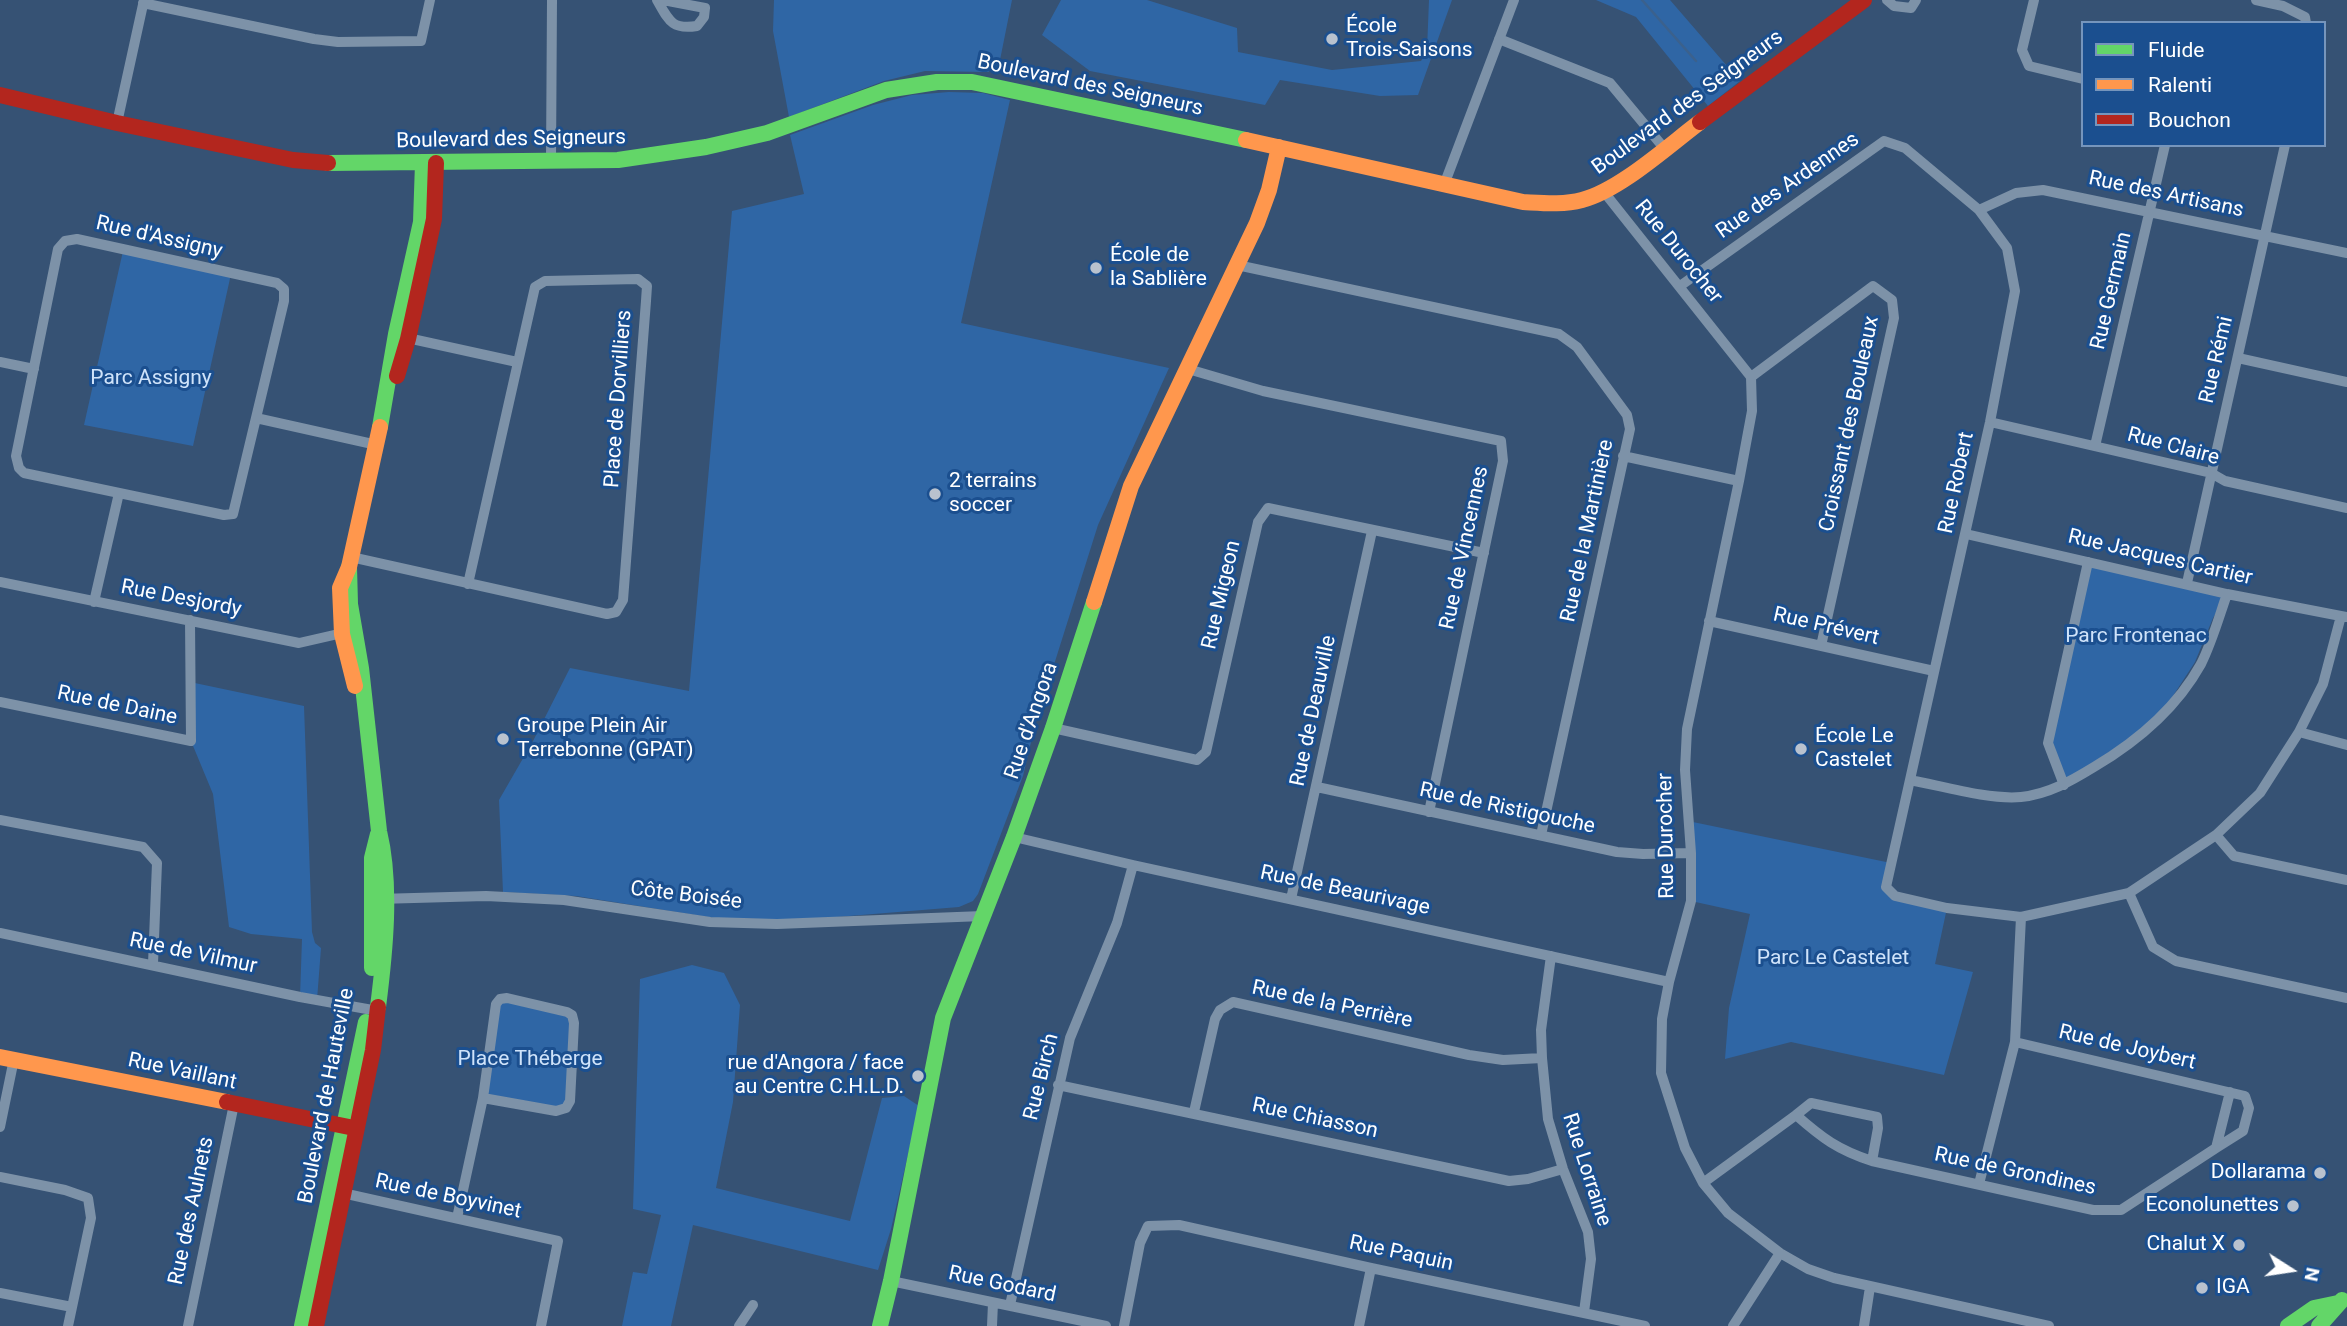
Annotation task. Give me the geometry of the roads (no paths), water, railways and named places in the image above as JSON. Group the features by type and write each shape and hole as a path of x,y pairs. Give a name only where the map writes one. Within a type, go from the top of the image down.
{"street":[{"path":"117,123 144,2 338,42 421,41 430,0"},
{"path":"551,160 552,0"},
{"path":"657,0 673,24 682,28 697,26 704,17 705,8 663,0"},
{"path":"1444,185 1514,0"},
{"name":"Boulevard des Seigneurs","path":"0,95 293,160 349,164 618,160 706,147 766,133 886,90 937,82 981,83 1523,202 1559,205 1583,202 1604,192 1864,0"},
{"path":"1887,0 1894,6 1911,8 1916,0"},
{"path":"2035,0 2022,50 2028,66 2081,79"},
{"path":"2256,0 2283,6 2305,17 2306,21"},
{"path":"1499,39 1610,83 1664,148"},
{"name":"Rue Robert","path":"1884,141 1905,148 1979,209 2007,248 2015,290 1966,534 1886,887 1895,896 2021,917"},
{"name":"Rue des Ardennes","path":"1680,286 1884,141"},
{"name":"Rue d'Angora","path":"880,1326 943,1018 1014,837 1053,728 1131,486 1257,223 1279,147"},
{"name":"Rue Germain","path":"2095,446 2165,147"},
{"name":"Rue Rémi","path":"2187,583 2284,147"},
{"name":"Boulevard de Hauteville","path":"313,1324 336,1192 373,1010 372,968 379,900 372,858 379,831 370,745 364,708 353,682 340,588 350,562 388,392 399,372 429,163"},
{"name":"Rue des Artisans","path":"1979,209 2016,192 2043,190 2347,253"},
{"name":"Rue Durocher","path":"1604,192 1751,377 1752,411 1687,729 1685,770 1691,853 1691,901 1662,1019 1661,1073 1685,1148 1703,1183 1728,1213 1780,1254 1808,1269 1870,1287 2049,1326"},
{"name":"Rue d'Assigny","path":"77,239 277,283 284,289 284,301 256,418 233,514 118,493 24,472 19,468 16,456 58,249 65,241 77,239"},
{"name":"Rue de la Martinière","path":"1237,265 1559,334 1577,347 1627,415 1630,429 1541,835"},
{"name":"Place de Dorvilliers","path":"350,562 607,614 616,612 623,600 647,286 638,279 545,281 535,287 468,584"},
{"name":"Croissant des Bouleaux","path":"1751,377 1873,286 1892,300 1894,317 1821,646"},
{"path":"403,337 517,362"},
{"path":"2238,358 2347,382"},
{"path":"0,362 34,369"},
{"name":"Rue de Vincennes","path":"1188,369 1263,391 1501,441 1503,461 1429,812"},
{"path":"256,418 377,445"},
{"name":"Rue Claire","path":"1990,422 2211,473 2225,481 2347,508"},
{"path":"1623,456 1739,481"},
{"path":"94,602 118,493"},
{"name":"Rue Migeon","path":"1053,728 1197,760 1206,752 1258,522 1268,509 1484,553"},
{"name":"Rue de Deauville","path":"1291,899 1318,787 1372,531"},
{"name":"Rue Jacques Cartier","path":"1966,534 2344,617"},
{"path":"2064,785 2048,743 2088,562"},
{"name":"Rue Desjordy","path":"0,582 299,643 348,632"},
{"path":"1910,780 2006,797 2043,793 2064,785 2118,753 2160,720 2201,663 2227,593"},
{"path":"1979,1184 2015,1042 2021,917 2129,893 2216,835 2260,793 2299,732 2323,684 2344,617"},
{"name":"Rue de Daine","path":"0,702 191,741 190,620"},
{"name":"Rue Prévert","path":"1709,621 1934,671"},
{"path":"2299,732 2347,745"},
{"name":"Rue de Ristigouche","path":"1318,787 1617,852 1691,853"},
{"path":"0,820 144,847 157,863 153,964"},
{"path":"2216,835 2234,856 2347,880"},
{"name":"Rue de Beaurivage","path":"1014,837 1669,982"},
{"name":"Rue Birch","path":"1010,1305 1070,1038 1117,922 1133,865"},
{"path":"2129,893 2153,947 2176,961 2347,998"},
{"name":"Côte Boisée","path":"379,900 486,896 564,900 710,922 777,924 983,916"},
{"name":"Rue de Vilmur","path":"0,933 373,1010"},
{"name":"Rue Lorraine","path":"1552,956 1541,1030 1542,1058 1548,1119 1588,1233 1591,1259 1584,1312"},
{"path":"457,1218 483,1098 496,1004 500,999 507,998 572,1015 574,1023 570,1088 566,1108 556,1111 483,1098"},
{"name":"Rue de la Perrière","path":"1194,1112 1215,1019 1220,1010 1233,1002 1469,1055 1503,1060 1542,1058"},
{"name":"Rue de Joybert","path":"2015,1042 2230,1092"},
{"path":"0,1127 7,1058"},
{"name":"Rue Vaillant","path":"7,1058 350,1127"},
{"name":"Rue Chiasson","path":"1058,1085 1509,1181 1528,1179 1563,1168"},
{"path":"2216,1148 2230,1092"},
{"name":"Rue de Grondines","path":"1796,1115 1820,1136 1846,1152 1872,1161 2093,1210 2121,1210 2243,1131 2249,1108 2245,1096 2230,1092"},
{"path":"1703,1183 1811,1103 1877,1117 1878,1128 1872,1161"},
{"name":"Rue des Aulnets","path":"188,1326 234,1104"},
{"path":"0,1177 65,1190 88,1198 91,1218 68,1326"},
{"name":"Rue de Boyvinet","path":"336,1192 558,1241 541,1326"},
{"name":"Rue Paquin","path":"1124,1326 1140,1243 1148,1226 1179,1225 1645,1326"},
{"path":"1733,1326 1780,1254"},
{"path":"1359,1326 1371,1268"},
{"name":"Rue Godard","path":"891,1281 1106,1326"},
{"path":"1864,1326 1870,1287"},
{"path":"0,1293 72,1307"},
{"path":"2288,1326 2314,1308 2343,1300"},
{"path":"2319,1326 2343,1300"},
{"path":"992,1326 993,1303"},
{"path":"739,1326 753,1305"}],"waterway":[{"path":"1642,0 1696,61"}],"place":[{"name":"École Trois-Saisons","path":"1332,39"},
{"name":"École de la Sablière","path":"1096,268"},
{"name":"2 terrains soccer","path":"935,494"},
{"name":"Groupe Plein Air Terrebonne (GPAT)","path":"503,739"},
{"name":"École Le Castelet","path":"1801,749"},
{"name":"rue d'Angora / face au Centre C.H.L.D.","path":"918,1076"},
{"name":"Dollarama","path":"2320,1173"},
{"name":"Econolunettes","path":"2293,1206"},
{"name":"Chalut X","path":"2239,1245"},
{"name":"IGA","path":"2202,1288"}],"park label":[{"name":"Parc Assigny","path":"151,379"},
{"name":"Parc Frontenac","path":"2136,637"},
{"name":"Parc Le Castelet","path":"1833,959"},
{"name":"Place Théberge","path":"530,1060"}]}
